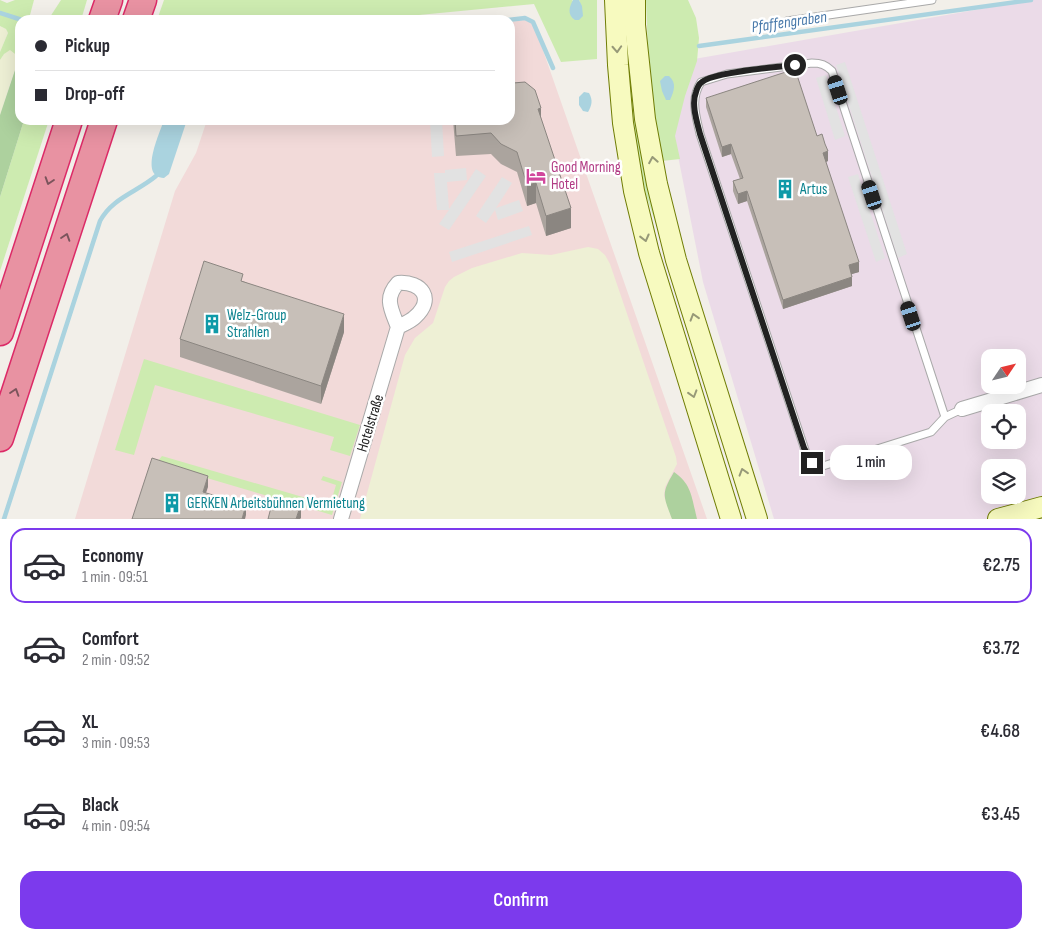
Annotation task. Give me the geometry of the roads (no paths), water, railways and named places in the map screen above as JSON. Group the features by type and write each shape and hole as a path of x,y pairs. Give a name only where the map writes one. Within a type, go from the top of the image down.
{"highway":[{"path":"104,15 109,0"},
{"path":"138,15 143,0"},
{"path":"0,332 67,125"},
{"path":"0,438 102,125"}],"main road":[{"path":"615,0 623,123 634,191 649,253 731,519"},
{"path":"635,0 635,25 645,119 657,184 676,260 757,519"},
{"path":"998,519 1042,507"}],"street":[{"name":"Hotelstraße","path":"341,519 398,327"},
{"path":"962,408 1042,385"}],"lane":[{"path":"787,21 932,0"},
{"path":"945,417 832,71 828,66 821,63 812,63 727,74 701,82 695,94 694,102 700,134 808,459 817,466 832,463 931,432 945,417 962,408"}],"water":[{"path":"573,0 579,0 582,6 583,16 579,20 572,18 570,13"},
{"path":"665,76 669,76 674,84 670,100 666,100 662,91 660,81"},
{"path":"584,92 589,93 591,98 588,112 583,111 579,105 579,97"},
{"path":"162,125 185,125 169,174 164,178 157,176 153,171 152,163 155,145"}],"waterway":[{"name":"Pfaffengraben","path":"699,46 1031,0"},
{"name":"Pfaffengraben","path":"0,13 15,18"},
{"name":"Pfaffengraben","path":"515,19 525,18 533,22 553,68"},
{"path":"4,519 100,221 105,213 118,201 156,176"}],"place":[{"name":"Good Morning Hotel","path":"536,176"},
{"name":"Artus","path":"785,189"},
{"name":"Welz-Group Strahlen","path":"212,324"},
{"name":"GERKEN Arbeitsbühnen Vermietung","path":"172,503"}]}
